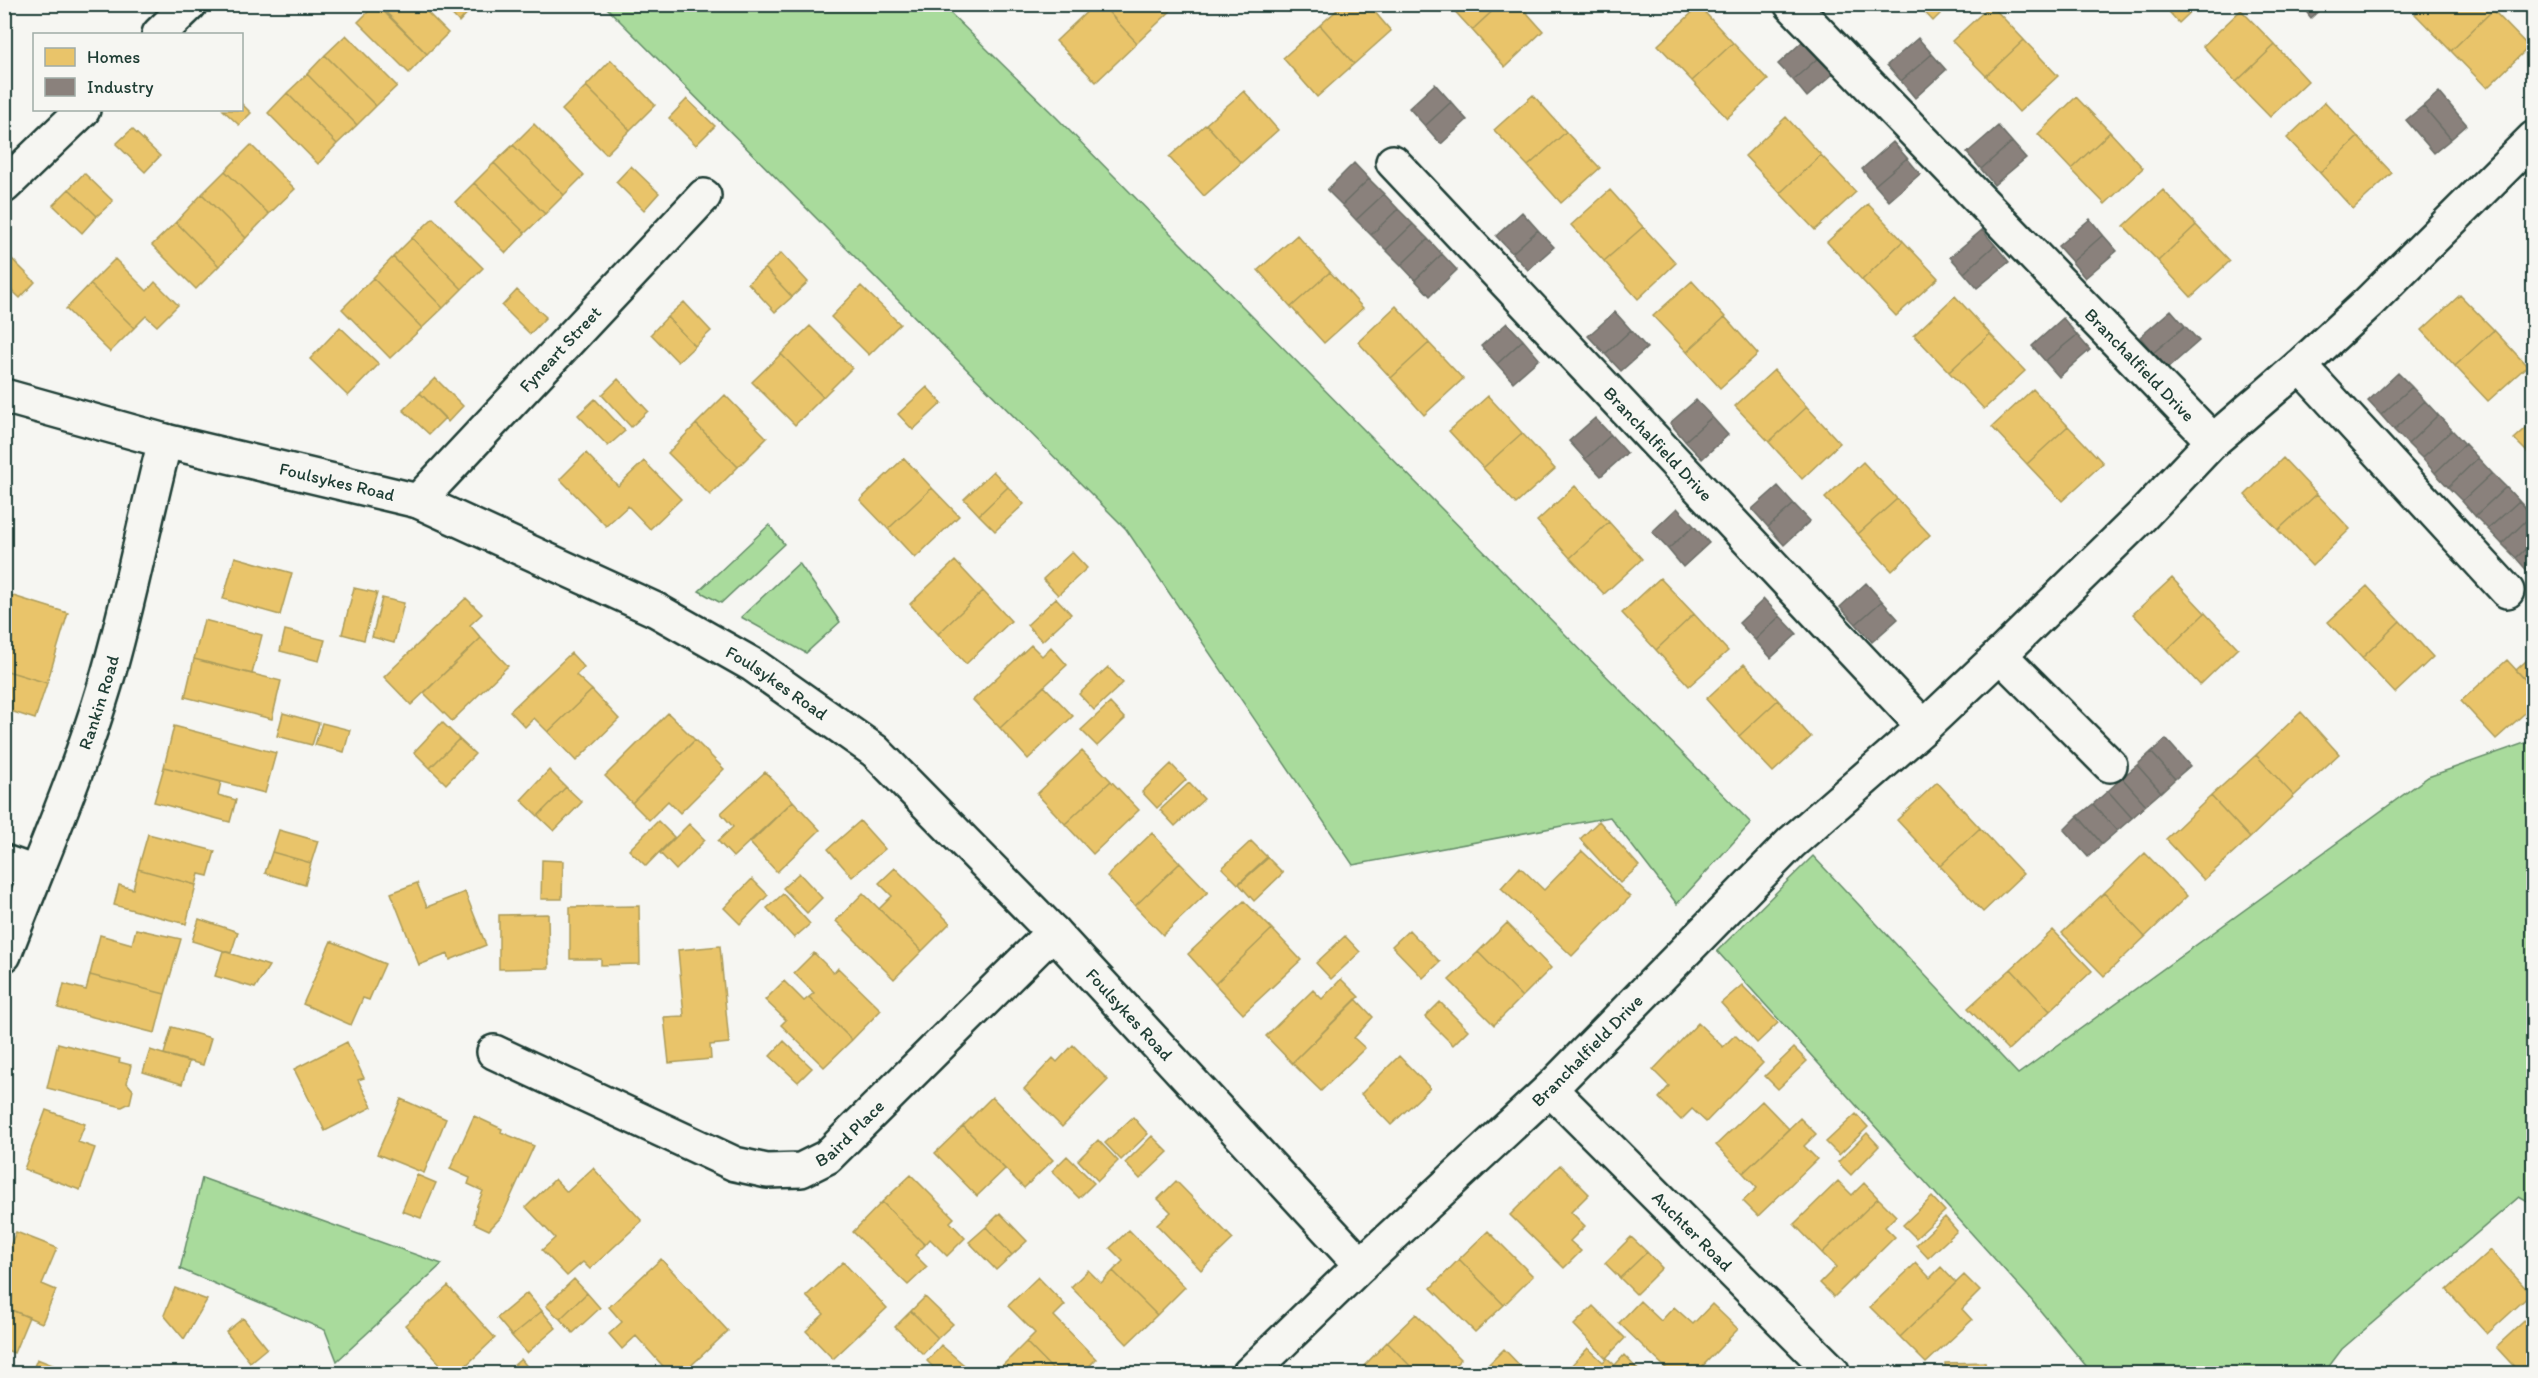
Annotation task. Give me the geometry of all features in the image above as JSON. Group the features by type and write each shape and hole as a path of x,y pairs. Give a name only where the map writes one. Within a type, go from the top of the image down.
{"street":[{"path":"160,33 190,4"},
{"name":"Branchalfield Drive","path":"1791,4 2213,441"},
{"path":"4,186 82,111"},
{"name":"Branchalfield Drive","path":"1249,1374 1361,1265 1550,1089 1791,843 1924,727 2000,655 2142,516 2213,441 2300,366 2368,303 2534,138"},
{"name":"Branchalfield Drive","path":"1393,162 1924,727"},
{"name":"Fyneart Street","path":"418,501 704,196"},
{"path":"2300,366 2507,591"},
{"name":"Foulsykes Road","path":"4,396 165,441 418,501 656,610 753,665 875,751 1053,932 1361,1265"},
{"name":"Rankin Road","path":"4,955 35,873 70,791 105,684 165,441"},
{"path":"2000,655 2110,765"},
{"path":"4,862 35,873"},
{"name":"Baird Place","path":"494,1052 735,1164 767,1171 801,1170 827,1157 1053,932"},
{"name":"Auchter Road","path":"1550,1089 1832,1371 1829,1374"}],"green space":[{"path":"604,5 942,5 1056,117 1751,823 1677,904 1610,817 1353,865 1126,529"},
{"path":"769,525 784,544 721,603 699,591"},
{"path":"799,563 840,622 806,653 741,617"},
{"path":"2533,740 2533,1205 2519,1197 2342,1349 2324,1373 2272,1373 2265,1368 2258,1374 2092,1373 2028,1296 1717,951 1813,856 2018,1074 2428,777"},
{"path":"202,1178 442,1264 337,1361 325,1330 180,1269"}],"building: Homes":[{"path":"376,4 427,54 409,73 358,22"},
{"path":"378,4 419,4 448,33 427,54"},
{"path":"442,4 476,4 459,22"},
{"path":"1095,4 1101,4 1137,43 1096,82 1056,41"},
{"path":"1101,4 1178,4 1137,43"},
{"path":"1344,4 1368,4 1391,31 1354,64 1320,25"},
{"path":"1448,4 1500,4 1472,30"},
{"path":"1500,4 1519,4 1543,31 1505,67 1472,30"},
{"path":"1917,4 1950,4 1933,21"},
{"path":"2162,4 2199,4 2179,23"},
{"path":"2425,4 2487,4 2493,10 2451,51 2415,14"},
{"path":"1991,5 2024,40 1986,76 1952,41"},
{"path":"1699,6 1733,43 1692,81 1658,45"},
{"path":"2241,10 2275,45 2236,82 2203,46"},
{"path":"2493,10 2529,47 2487,88 2451,51"},
{"path":"1320,25 1354,64 1317,97 1283,58"},
{"path":"346,35 397,86 376,106 325,55"},
{"path":"2024,40 2058,76 2019,112 1986,76"},
{"path":"1733,43 1768,80 1727,118 1692,81"},
{"path":"2275,45 2308,81 2270,117 2236,82"},
{"path":"325,55 376,106 357,125 307,74"},
{"path":"611,60 655,105 630,130 586,86"},
{"path":"307,74 357,125 337,144 287,93"},
{"path":"586,86 630,130 606,154 562,110"},
{"path":"1244,91 1278,130 1241,163 1206,124"},
{"path":"287,93 337,144 318,164 268,113"},
{"path":"1533,95 1566,132 1528,166 1494,130"},
{"path":"2076,97 2110,132 2071,169 2038,134"},
{"path":"687,99 715,126 696,145 669,118"},
{"path":"2325,102 2358,137 2320,173 2287,138"},
{"path":"243,105 251,113 239,125 224,111 243,111"},
{"path":"1786,117 1821,155 1780,193 1745,156"},
{"path":"534,124 584,175 564,195 513,145"},
{"path":"1206,124 1241,163 1204,196 1169,157"},
{"path":"132,129 160,156 145,172 116,144"},
{"path":"1566,132 1600,168 1561,203 1528,166"},
{"path":"2110,132 2143,168 2105,204 2071,169"},
{"path":"2358,137 2392,173 2353,209 2320,173"},
{"path":"251,145 295,189 269,214 225,171"},
{"path":"513,145 564,195 545,214 494,163"},
{"path":"1821,155 1856,192 1815,230 1780,193"},
{"path":"494,163 545,214 525,233 474,183"},
{"path":"631,166 659,193 644,210 616,182"},
{"path":"225,171 269,214 246,238 202,194"},
{"path":"84,173 113,201 97,216 69,189"},
{"path":"474,183 525,233 506,253 455,202"},
{"path":"69,189 97,216 82,233 53,205"},
{"path":"1610,190 1643,227 1604,261 1571,225"},
{"path":"2163,190 2196,225 2158,261 2124,226"},
{"path":"202,194 246,238 219,266 176,222"},
{"path":"1868,204 1903,241 1862,280 1827,242"},
{"path":"433,218 483,268 462,289 412,238"},
{"path":"176,222 219,266 196,289 152,245"},
{"path":"2196,225 2230,261 2191,297 2158,261"},
{"path":"1643,227 1676,263 1638,299 1604,261"},
{"path":"1297,235 1330,272 1291,307 1258,270"},
{"path":"412,238 462,289 443,308 393,257"},
{"path":"1903,241 1938,278 1896,316 1862,280"},
{"path":"781,253 808,282 792,297 765,268"},
{"path":"7,254 35,282 20,298 4,283 4,256"},
{"path":"393,257 443,308 422,328 373,278"},
{"path":"115,259 147,291 155,282 178,305 157,326 146,316 134,328 90,284"},
{"path":"765,268 792,297 775,312 748,283"},
{"path":"1330,272 1363,308 1324,343 1291,307"},
{"path":"373,278 422,328 390,358 342,309"},
{"path":"1692,281 1725,317 1687,352 1653,316"},
{"path":"90,284 134,328 110,352 66,309"},
{"path":"861,286 900,324 869,355 831,317"},
{"path":"517,290 546,317 530,334 502,306"},
{"path":"2460,295 2494,330 2455,366 2422,330"},
{"path":"1955,296 1990,334 1949,372 1914,335"},
{"path":"684,302 711,331 695,346 667,317"},
{"path":"1396,306 1429,343 1391,378 1358,342"},
{"path":"667,317 695,346 678,362 651,334"},
{"path":"1725,317 1758,354 1720,388 1687,352"},
{"path":"810,326 852,368 823,397 781,354"},
{"path":"340,327 379,364 348,396 310,359"},
{"path":"2494,330 2527,366 2488,401 2455,366"},
{"path":"1990,334 2025,371 1984,409 1949,372"},
{"path":"1429,343 1463,379 1424,415 1391,378"},
{"path":"781,354 823,397 795,425 752,382"},
{"path":"1774,370 1807,407 1769,442 1735,406"},
{"path":"435,378 463,406 448,422 420,393"},
{"path":"618,379 648,411 631,427 602,395"},
{"path":"927,387 942,403 913,430 898,414"},
{"path":"2033,389 2068,426 2027,464 1992,427"},
{"path":"420,393 445,418 429,434 403,410"},
{"path":"725,395 767,438 738,467 696,424"},
{"path":"1488,396 1522,433 1483,468 1449,431"},
{"path":"595,399 625,431 608,446 578,415"},
{"path":"1807,407 1840,443 1802,479 1769,442"},
{"path":"2534,421 2534,459 2514,439"},
{"path":"696,424 738,467 710,495 668,453"},
{"path":"2068,426 2103,463 2062,501 2027,464"},
{"path":"1522,433 1555,469 1516,504 1483,468"},
{"path":"586,453 618,486 644,461 681,499 650,529 628,506 606,526 560,479"},
{"path":"904,458 932,488 888,529 860,500"},
{"path":"2283,458 2317,494 2278,530 2245,495"},
{"path":"1863,462 1897,499 1858,534 1825,498"},
{"path":"993,471 1008,487 979,515 964,499"},
{"path":"1575,486 1609,522 1570,558 1537,521"},
{"path":"1008,487 1024,504 995,531 979,515"},
{"path":"932,488 959,516 915,558 888,529"},
{"path":"2317,494 2350,529 2312,566 2278,530"},
{"path":"1897,499 1930,535 1892,571 1858,534"},
{"path":"1609,522 1642,559 1604,594 1570,558"},
{"path":"1072,552 1087,568 1058,595 1043,579"},
{"path":"235,557 292,573 280,615 223,599"},
{"path":"955,561 983,591 938,634 910,604"},
{"path":"1660,578 1694,614 1656,650 1622,613"},
{"path":"2172,578 2205,613 2167,650 2133,614"},
{"path":"2367,586 2400,621 2362,658 2328,622"},
{"path":"354,588 377,593 364,640 342,634"},
{"path":"983,591 1011,621 966,664 938,634"},
{"path":"10,595 68,613 47,683 4,670 4,611"},
{"path":"382,598 404,603 394,643 372,637"},
{"path":"466,598 482,614 470,625 481,638 411,705 384,677"},
{"path":"1056,598 1071,614 1042,641 1027,625"},
{"path":"2205,613 2238,648 2200,685 2167,650"},
{"path":"1694,614 1728,651 1689,686 1656,650"},
{"path":"204,620 262,635 252,674 194,659"},
{"path":"2400,621 2433,657 2395,693 2362,658"},
{"path":"285,630 325,640 319,661 280,651"},
{"path":"481,638 508,666 452,721 424,693"},
{"path":"1031,645 1042,656 1051,647 1067,665 1000,728 973,700"},
{"path":"571,653 584,667 576,675 592,690 548,732 534,718 525,727 510,711"},
{"path":"2534,654 2534,689 2516,670"},
{"path":"194,659 281,681 272,719 185,697"},
{"path":"2507,660 2534,689 2534,705 2496,739 2461,701"},
{"path":"1744,664 1778,700 1739,736 1706,699"},
{"path":"1108,667 1123,683 1094,710 1079,694"},
{"path":"4,670 47,683 35,719 4,709"},
{"path":"1044,686 1073,716 1028,759 1000,728"},
{"path":"592,690 619,719 576,761 548,732"},
{"path":"1778,700 1811,737 1773,772 1739,736"},
{"path":"1110,703 1125,719 1097,746 1081,730"},
{"path":"2301,712 2339,754 2294,796 2256,755"},
{"path":"283,713 319,723 312,745 277,736"},
{"path":"668,713 695,740 632,803 605,776"},
{"path":"442,722 459,739 430,768 414,752"},
{"path":"322,723 350,730 344,752 315,745"},
{"path":"174,726 276,753 265,793 164,767"},
{"path":"459,739 475,754 446,784 430,768"},
{"path":"695,740 724,769 680,813 668,801 649,820 632,803"},
{"path":"1082,751 1111,781 1065,824 1037,794"},
{"path":"2256,755 2294,796 2250,838 2211,796"},
{"path":"1171,764 1186,780 1157,808 1142,792"},
{"path":"164,767 221,782 218,795 236,800 230,822 154,802"},
{"path":"549,770 566,787 538,816 521,800"},
{"path":"765,772 793,801 733,857 718,841 733,827 721,813"},
{"path":"1111,781 1139,810 1093,854 1065,824"},
{"path":"1937,782 1980,828 1940,866 1897,820"},
{"path":"1189,783 1204,799 1175,826 1160,810"},
{"path":"566,787 582,802 554,831 538,816"},
{"path":"2211,796 2250,838 2204,880 2166,839"},
{"path":"793,801 820,830 777,872 750,843"},
{"path":"658,821 674,837 646,866 629,850"},
{"path":"860,821 885,849 852,877 828,849"},
{"path":"1599,821 1639,866 1620,883 1580,839"},
{"path":"689,824 705,840 676,870 660,853"},
{"path":"1980,828 2023,874 1983,912 1940,866"},
{"path":"279,830 318,841 311,863 272,852"},
{"path":"1152,833 1180,863 1135,906 1107,876"},
{"path":"148,834 215,851 208,876 199,874 196,885 138,869"},
{"path":"1251,841 1267,857 1238,884 1222,868"},
{"path":"1582,851 1630,897 1572,956 1501,888 1520,867 1544,890"},
{"path":"272,852 311,863 305,885 265,873"},
{"path":"2145,853 2187,896 2145,937 2104,893"},
{"path":"1268,858 1283,873 1254,901 1239,884"},
{"path":"542,860 563,861 562,899 541,899"},
{"path":"1180,863 1208,892 1163,935 1135,906"},
{"path":"895,868 950,923 922,951 879,909 892,896 879,883"},
{"path":"138,869 196,885 186,924 114,905 119,885 133,889"},
{"path":"799,873 822,898 807,913 783,888"},
{"path":"752,879 768,895 740,924 724,908"},
{"path":"417,883 427,907 465,892 486,945 450,960 448,954 419,965 391,893"},
{"path":"863,893 922,951 894,979 836,921"},
{"path":"2104,893 2145,937 2104,976 2062,933"},
{"path":"783,894 810,924 794,938 767,908"},
{"path":"1244,901 1272,929 1215,984 1188,954"},
{"path":"639,906 640,964 601,965 601,959 570,959 570,907"},
{"path":"548,914 549,968 499,969 499,915"},
{"path":"199,919 238,932 231,953 192,941"},
{"path":"1507,923 1551,968 1522,997 1478,952"},
{"path":"136,929 181,939 165,994 90,975 100,935 132,944"},
{"path":"1272,929 1301,960 1243,1014 1215,984"},
{"path":"1409,930 1440,962 1423,978 1392,946"},
{"path":"2053,930 2092,971 2050,1011 2011,969"},
{"path":"1345,936 1360,952 1331,979 1316,963"},
{"path":"331,941 385,964 369,1000 363,998 351,1025 303,1004"},
{"path":"720,946 729,1043 710,1045 711,1059 669,1063 664,1017 684,1016 678,950"},
{"path":"223,951 269,966 255,988 215,976"},
{"path":"1478,952 1522,997 1494,1025 1449,980"},
{"path":"814,953 834,973 838,968 881,1010 852,1040 809,997 814,993 794,973"},
{"path":"2011,969 2050,1011 2008,1050 1968,1008"},
{"path":"90,975 165,994 155,1033 58,1008 64,984 86,990"},
{"path":"1341,979 1359,997 1292,1063 1266,1036 1313,990 1322,999"},
{"path":"784,981 804,1001 809,997 852,1040 824,1067 781,1025 786,1020 765,1000"},
{"path":"1742,985 1778,1023 1757,1043 1721,1003"},
{"path":"1356,999 1373,1017 1354,1038 1365,1048 1321,1091 1292,1063"},
{"path":"1440,1002 1468,1030 1453,1045 1425,1017"},
{"path":"1698,1023 1723,1047 1735,1035 1763,1063 1706,1122 1692,1109 1681,1120 1659,1098 1669,1086 1653,1070"},
{"path":"172,1027 211,1038 203,1065 164,1054"},
{"path":"784,1041 812,1068 798,1082 770,1056"},
{"path":"347,1042 364,1078 358,1080 372,1107 325,1131 294,1069"},
{"path":"58,1043 120,1059 119,1062 131,1065 127,1083 133,1090 130,1103 122,1107 47,1088"},
{"path":"1073,1045 1108,1080 1062,1127 1024,1089 1053,1058 1057,1062"},
{"path":"1794,1048 1807,1061 1778,1089 1765,1076"},
{"path":"150,1050 189,1062 182,1084 143,1072"},
{"path":"1399,1056 1430,1088 1391,1125 1361,1094"},
{"path":"992,1097 1053,1160 1024,1188 963,1126"},
{"path":"401,1099 446,1119 424,1173 377,1154"},
{"path":"1762,1101 1789,1129 1743,1173 1716,1145"},
{"path":"46,1110 85,1124 78,1142 95,1148 80,1190 24,1169"},
{"path":"1856,1114 1868,1127 1839,1155 1826,1142"},
{"path":"474,1116 502,1129 501,1132 534,1146 502,1216 489,1230 474,1223 477,1205 483,1191 468,1184 470,1178 450,1169"},
{"path":"1133,1117 1148,1134 1121,1160 1105,1143"},
{"path":"1800,1118 1816,1134 1804,1146 1817,1159 1758,1216 1743,1201 1757,1188 1743,1173"},
{"path":"963,1126 1005,1169 977,1196 935,1153"},
{"path":"1867,1133 1879,1146 1851,1175 1838,1162"},
{"path":"1152,1136 1168,1152 1140,1179 1125,1163"},
{"path":"1098,1140 1118,1161 1098,1181 1078,1160"},
{"path":"1067,1156 1094,1183 1079,1198 1052,1171"},
{"path":"1560,1165 1589,1194 1571,1212 1585,1226 1570,1241 1581,1251 1564,1268 1510,1215"},
{"path":"593,1168 642,1221 590,1269 583,1262 567,1276 542,1250 555,1238 526,1207 555,1179 567,1192"},
{"path":"417,1175 436,1183 421,1218 402,1211"},
{"path":"911,1175 954,1218 950,1222 965,1238 947,1256 930,1239 925,1245 882,1202"},
{"path":"1176,1181 1233,1239 1201,1270 1157,1225 1171,1212 1158,1199"},
{"path":"1838,1181 1852,1195 1864,1183 1878,1198 1822,1253 1794,1224"},
{"path":"1932,1197 1945,1211 1916,1238 1903,1225"},
{"path":"1878,1198 1896,1216 1885,1227 1895,1237 1834,1297 1820,1283 1836,1267 1822,1253"},
{"path":"882,1202 925,1245 915,1255 927,1267 908,1285 853,1232"},
{"path":"1000,1213 1027,1241 1012,1255 986,1227"},
{"path":"1945,1217 1957,1231 1928,1258 1916,1245"},
{"path":"986,1227 1012,1255 996,1270 969,1242"},
{"path":"1129,1230 1185,1287 1157,1315 1113,1271 1123,1261 1110,1248"},
{"path":"1488,1231 1533,1276 1504,1305 1459,1259"},
{"path":"16,1232 57,1248 42,1284 56,1290 42,1323 4,1307 4,1260"},
{"path":"1631,1237 1647,1252 1620,1278 1605,1263"},
{"path":"2491,1250 2531,1294 2487,1334 2447,1290"},
{"path":"1647,1252 1662,1268 1636,1294 1620,1278"},
{"path":"661,1259 728,1331 682,1374 670,1374 636,1336 622,1349 609,1334 622,1322 609,1307"},
{"path":"1459,1259 1504,1305 1475,1332 1431,1288"},
{"path":"843,1262 887,1308 833,1359 806,1331 824,1314 806,1296"},
{"path":"1916,1263 1930,1278 1941,1267 1956,1283 1900,1337 1870,1307"},
{"path":"1088,1270 1101,1283 1113,1271 1157,1315 1127,1344 1071,1287"},
{"path":"1964,1275 1980,1291 1962,1309 1972,1320 1926,1363 1900,1337"},
{"path":"1038,1277 1065,1305 1054,1316 1096,1359 1082,1374 1057,1374 1026,1342 1035,1333 1008,1306"},
{"path":"574,1279 587,1293 560,1319 546,1306"},
{"path":"448,1286 495,1338 457,1374 449,1374 405,1325"},
{"path":"175,1288 207,1300 184,1339 164,1315"},
{"path":"527,1293 542,1311 512,1336 497,1318"},
{"path":"587,1293 600,1308 573,1333 560,1319"},
{"path":"925,1297 953,1324 938,1338 911,1311"},
{"path":"1640,1301 1661,1321 1674,1307 1693,1324 1712,1304 1738,1329 1695,1374 1672,1374 1619,1323"},
{"path":"1593,1306 1625,1338 1606,1358 1574,1325"},
{"path":"4,1307 29,1317 14,1353 4,1349"},
{"path":"542,1311 556,1328 527,1353 512,1336"},
{"path":"911,1311 938,1338 923,1354 895,1327"},
{"path":"2534,1312 2534,1374 2521,1374 2496,1347"},
{"path":"1416,1314 1461,1359 1446,1374 1418,1374 1387,1342"},
{"path":"243,1318 267,1348 250,1362 226,1332"},
{"path":"1026,1342 1057,1374 1005,1374 1000,1368"},
{"path":"1387,1342 1418,1374 1363,1374 1360,1370"},
{"path":"941,1345 970,1370 967,1374 940,1374 927,1361"},
{"path":"1588,1348 1603,1362 1607,1358 1615,1365 1624,1355 1642,1374 1563,1374"},
{"path":"1504,1349 1528,1374 1498,1374 1489,1364"},
{"path":"37,1359 73,1373 31,1374"},
{"path":"521,1359 533,1374 504,1374"},
{"path":"1985,1362 1986,1374 1945,1374 1945,1363"}],"building: Industry":[{"path":"2300,4 2326,4 2311,18"},
{"path":"1918,38 1932,54 1901,81 1887,65"},
{"path":"1803,41 1818,58 1793,80 1778,64"},
{"path":"1932,54 1946,70 1915,98 1901,81"},
{"path":"1818,58 1833,74 1807,97 1793,80"},
{"path":"1435,84 1451,102 1425,126 1409,108"},
{"path":"2439,92 2467,125 2451,139 2423,106"},
{"path":"1451,102 1467,120 1441,144 1425,126"},
{"path":"2423,106 2451,139 2434,153 2406,120"},
{"path":"1998,126 2012,142 1981,169 1967,153"},
{"path":"1893,142 1907,158 1875,185 1862,169"},
{"path":"2012,142 2026,158 1994,185 1981,169"},
{"path":"1907,158 1920,174 1889,201 1875,185"},
{"path":"1354,163 1369,179 1342,205 1327,190"},
{"path":"1369,179 1384,194 1356,220 1342,205"},
{"path":"1384,194 1398,209 1371,235 1356,220"},
{"path":"1398,209 1413,224 1386,250 1371,235"},
{"path":"1522,212 1538,230 1512,253 1496,236"},
{"path":"2090,219 2103,235 2072,262 2058,246"},
{"path":"1413,224 1428,239 1401,265 1386,250"},
{"path":"1538,230 1554,247 1528,270 1512,253"},
{"path":"1982,230 1995,245 1964,273 1950,257"},
{"path":"2103,235 2117,251 2085,278 2072,262"},
{"path":"1428,239 1442,254 1415,280 1401,265"},
{"path":"1995,245 2009,262 1977,288 1964,273"},
{"path":"1442,254 1457,270 1430,296 1415,280"},
{"path":"2171,310 2185,326 2153,353 2140,337"},
{"path":"1615,312 1631,330 1605,354 1588,336"},
{"path":"2063,318 2077,335 2045,361 2032,346"},
{"path":"1507,323 1523,340 1497,364 1481,346"},
{"path":"2185,326 2199,341 2167,369 2153,353"},
{"path":"1631,330 1647,348 1621,371 1605,354"},
{"path":"2077,335 2090,350 2059,377 2045,361"},
{"path":"1523,340 1539,359 1513,382 1497,364"},
{"path":"2398,373 2412,387 2381,415 2368,401"},
{"path":"2412,387 2425,401 2394,430 2381,415"},
{"path":"1696,400 1712,417 1685,441 1670,423"},
{"path":"2425,401 2438,415 2408,444 2394,430"},
{"path":"2438,415 2452,430 2422,458 2408,444"},
{"path":"1712,417 1728,435 1702,459 1685,441"},
{"path":"1595,418 1611,435 1585,459 1569,441"},
{"path":"2452,430 2465,444 2435,473 2422,458"},
{"path":"1611,435 1627,453 1601,476 1585,459"},
{"path":"2465,444 2478,458 2448,487 2435,473"},
{"path":"2478,458 2492,473 2462,501 2448,487"},
{"path":"2492,473 2506,487 2475,516 2462,501"},
{"path":"1778,486 1794,504 1768,527 1752,509"},
{"path":"2506,487 2519,501 2488,529 2475,516"},
{"path":"2519,501 2532,515 2502,544 2488,529"},
{"path":"1794,504 1810,521 1784,545 1768,527"},
{"path":"1677,508 1694,526 1668,549 1652,532"},
{"path":"2532,515 2534,541 2516,558 2502,544"},
{"path":"1694,526 1709,543 1683,567 1668,549"},
{"path":"2534,541 2534,568 2529,573 2516,558"},
{"path":"1866,583 1882,601 1856,624 1840,607"},
{"path":"1764,599 1780,616 1755,640 1739,623"},
{"path":"1882,601 1898,619 1872,642 1856,624"},
{"path":"1780,616 1797,634 1771,658 1755,640"},
{"path":"2166,739 2190,766 2175,779 2151,752"},
{"path":"2151,752 2175,779 2161,792 2137,765"},
{"path":"2137,765 2161,792 2146,805 2122,778"},
{"path":"2122,778 2146,805 2132,818 2108,791"},
{"path":"2108,791 2132,818 2117,831 2093,804"},
{"path":"2093,804 2117,831 2102,844 2078,816"},
{"path":"2078,816 2102,844 2088,857 2064,830"}]}
